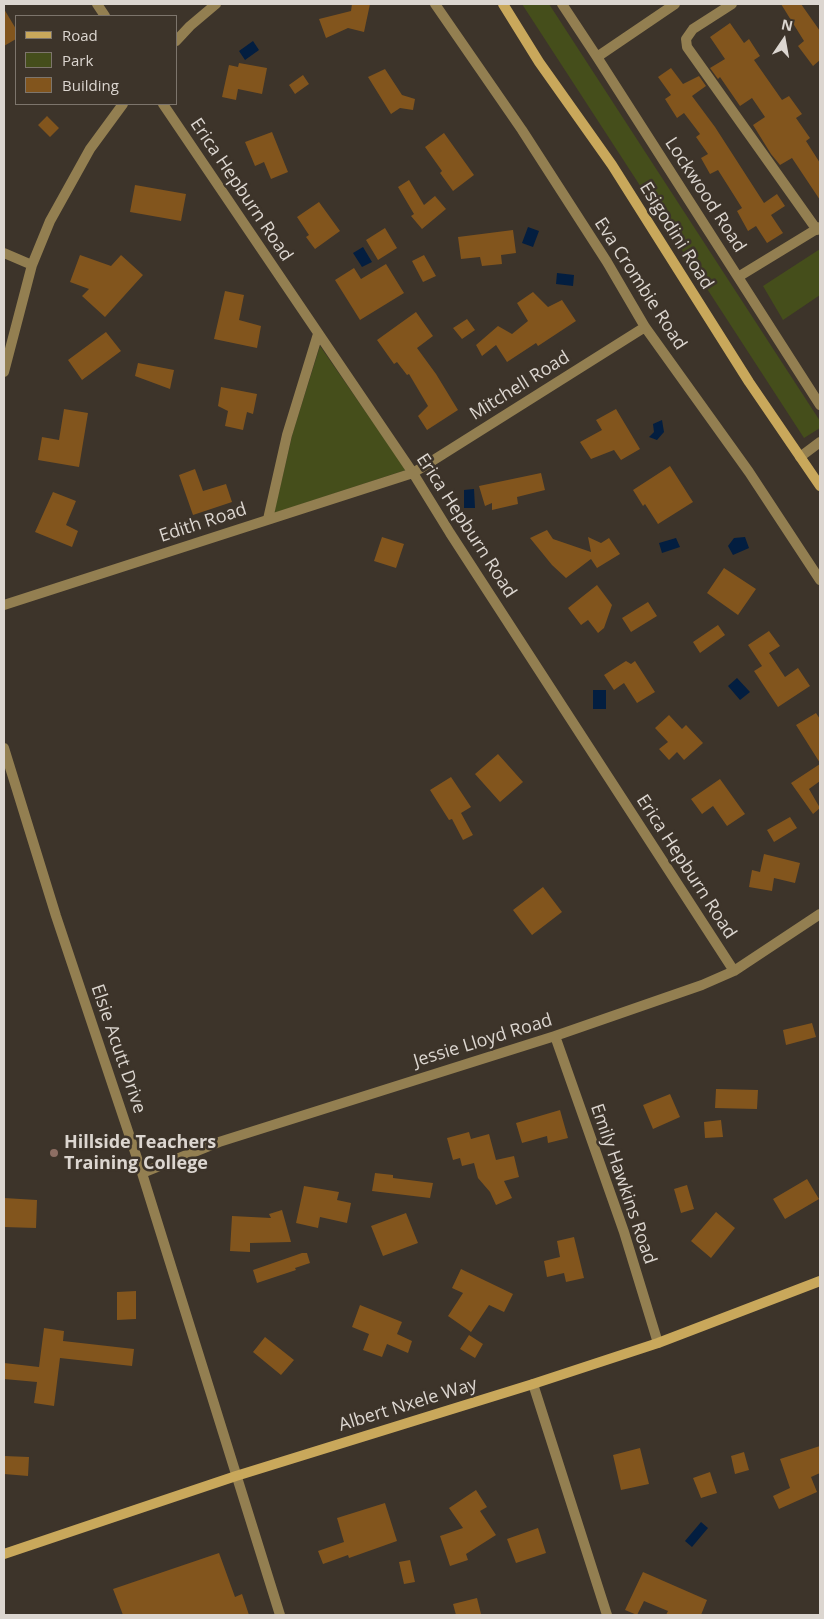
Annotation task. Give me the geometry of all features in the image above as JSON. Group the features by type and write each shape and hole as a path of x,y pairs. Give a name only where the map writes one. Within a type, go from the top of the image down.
{"main road":[{"name":"Esigodini Road","path":"503,4 540,62 612,165 690,290 820,486"},
{"name":"Albert Nxele Way","path":"4,1554 236,1476 533,1384 658,1343 820,1281"}],"street":[{"path":"97,4 103,15"},
{"path":"178,39 216,4"},
{"name":"Eva Crombie Road","path":"435,4 528,138 607,262 645,327 749,472 820,580"},
{"name":"Lockwood Road","path":"562,4 820,405"},
{"path":"597,56 675,4"},
{"path":"732,4 693,30 686,39 687,47 818,228 738,276"},
{"path":"4,372 32,265 50,221 90,149 122,105"},
{"name":"Erica Hepburn Road","path":"165,105 413,473 455,541 734,971"},
{"path":"4,253 32,265"},
{"name":"Mitchell Road","path":"413,473 645,327"},
{"path":"268,519 288,435 318,334"},
{"path":"800,457 820,442"},
{"name":"Edith Road","path":"4,605 413,473"},
{"name":"Elsie Acutt Drive","path":"4,748 56,916 142,1173 280,1615"},
{"name":"Jessie Lloyd Road","path":"142,1173 219,1142 555,1036 702,985 734,971 820,914"},
{"name":"Emily Hawkins Road","path":"555,1036 624,1232 658,1343"},
{"path":"533,1384 607,1615"}],"green space":[{"path":"522,4 549,4 820,421 820,428 804,438"},
{"path":"820,249 820,295 783,320 763,286"},
{"path":"320,346 406,470 274,513 293,432"}],"water":[{"path":"253,41 259,50 245,60 239,51"},
{"path":"528,227 539,231 533,247 522,243"},
{"path":"363,247 372,262 362,267 353,253"},
{"path":"557,273 574,275 573,286 556,284"},
{"path":"662,420 664,432 657,440 649,437 654,432 653,424"},
{"path":"474,489 475,508 464,508 464,490"},
{"path":"745,537 749,548 733,555 728,546 734,538"},
{"path":"676,538 680,547 662,553 659,543"},
{"path":"737,678 750,692 740,700 728,686"},
{"path":"593,690 606,690 606,709 593,709"},
{"path":"701,1522 708,1528 692,1547 685,1541"}],"building":[{"path":"352,4 370,4 364,32 348,28 326,38 319,19 351,11"},
{"path":"781,4 801,4 820,31 820,60 813,66 798,46 804,41"},
{"path":"4,9 15,27 15,40 4,46"},
{"path":"730,23 744,43 749,39 760,56 754,60 782,100 789,96 802,114 796,118 810,138 806,141 820,163 820,200 792,158 780,165 771,154 753,125 765,117 752,98 740,106 720,77 718,79 710,68 725,59 710,37"},
{"path":"239,63 267,68 262,94 238,89 236,100 222,97 229,65 238,67"},
{"path":"671,68 683,84 699,76 706,86 692,96 715,127 764,203 777,194 785,206 771,215 783,233 767,243 756,226 748,231 737,211 742,208 718,170 710,174 701,158 708,154 696,137 700,134 684,113 677,118 665,99 671,95 658,77"},
{"path":"385,69 402,95 415,99 413,110 400,108 391,114 368,77"},
{"path":"303,75 309,84 295,94 289,85"},
{"path":"47,116 59,128 50,137 38,125"},
{"path":"272,132 288,172 271,179 264,162 255,166 245,142"},
{"path":"444,133 474,175 453,191 425,147"},
{"path":"409,180 424,205 435,196 446,209 422,229 411,216 414,214 398,187"},
{"path":"135,185 186,194 181,221 130,212"},
{"path":"319,202 340,231 315,249 306,237 309,235 297,217"},
{"path":"385,228 397,248 378,260 366,240"},
{"path":"513,230 516,253 501,255 502,264 482,266 480,257 461,259 458,237"},
{"path":"80,255 111,266 121,255 143,275 105,317 82,296 89,289 70,282"},
{"path":"424,255 436,276 423,282 412,261"},
{"path":"386,264 404,293 360,320 335,280 354,268 361,279"},
{"path":"225,291 244,295 239,320 261,326 257,348 214,339"},
{"path":"533,292 548,307 562,300 576,321 538,346 536,343 507,362 496,345 482,356 476,345 498,326 512,334 528,321 517,303"},
{"path":"416,312 433,336 417,348 436,374 458,410 427,430 418,416 428,406 409,374 407,375 397,362 394,364 377,340"},
{"path":"467,319 475,330 462,339 453,328"},
{"path":"106,332 121,351 82,380 68,360"},
{"path":"138,363 174,370 170,389 135,376"},
{"path":"221,387 257,394 253,414 247,412 243,430 225,426 228,411 218,406"},
{"path":"64,409 88,413 79,467 38,460 42,437 59,440"},
{"path":"616,409 640,449 621,460 614,450 591,459 580,442 602,430 596,420"},
{"path":"670,466 693,502 658,524 633,490"},
{"path":"195,469 203,491 226,484 232,502 193,515 179,475"},
{"path":"541,473 545,490 517,497 518,504 492,510 492,503 485,506 479,486"},
{"path":"53,492 76,501 66,525 78,531 72,547 35,532"},
{"path":"547,530 553,539 591,552 588,537 601,543 609,538 620,554 597,568 591,559 566,578 552,565 530,538"},
{"path":"382,537 404,544 396,568 374,561"},
{"path":"724,568 756,589 738,615 707,593"},
{"path":"597,585 612,605 604,628 598,633 588,620 581,625 568,608"},
{"path":"648,602 657,616 631,632 622,618"},
{"path":"718,625 725,635 700,653 693,642"},
{"path":"769,631 780,646 769,653 785,677 798,668 810,686 778,707 754,671 762,666 748,645"},
{"path":"626,661 631,664 635,661 655,692 637,703 624,683 614,690 604,675"},
{"path":"816,713 820,719 820,763 796,725"},
{"path":"669,715 682,729 686,725 703,743 684,760 677,752 669,760 659,749 668,742 655,728"},
{"path":"498,754 523,782 500,802 475,774"},
{"path":"820,764 820,781 809,789 820,808 813,814 791,783"},
{"path":"451,777 471,807 461,813 473,835 463,840 452,819 449,820 430,790"},
{"path":"720,779 745,814 727,826 713,806 702,814 691,799"},
{"path":"790,817 797,828 774,842 767,830"},
{"path":"764,854 800,863 795,883 774,878 772,891 749,887 752,870 760,872"},
{"path":"543,887 562,912 532,935 513,910"},
{"path":"812,1023 816,1037 786,1045 783,1030"},
{"path":"716,1089 758,1090 757,1109 715,1108"},
{"path":"670,1094 680,1117 653,1129 643,1105"},
{"path":"560,1110 568,1138 548,1143 547,1136 522,1143 516,1123"},
{"path":"721,1120 723,1137 705,1138 704,1122"},
{"path":"469,1132 471,1139 489,1134 496,1160 514,1156 519,1177 504,1181 512,1198 496,1205 490,1192 478,1178 474,1163 462,1166 460,1158 453,1160 447,1138"},
{"path":"375,1173 393,1175 393,1178 433,1183 430,1198 372,1191"},
{"path":"807,1179 819,1199 785,1219 773,1199"},
{"path":"687,1185 694,1209 681,1213 674,1189"},
{"path":"304,1186 339,1192 337,1200 351,1203 347,1223 320,1217 318,1228 296,1223"},
{"path":"4,1198 37,1200 36,1228 4,1227"},
{"path":"282,1210 291,1242 250,1243 250,1252 230,1251 232,1216 271,1218 269,1214"},
{"path":"716,1212 735,1228 711,1258 691,1241"},
{"path":"406,1213 418,1243 383,1256 371,1226"},
{"path":"574,1237 584,1278 566,1282 564,1273 547,1277 544,1261 560,1257 557,1241"},
{"path":"302,1253 307,1253 310,1263 295,1268 296,1270 257,1283 253,1270"},
{"path":"461,1269 513,1294 504,1312 489,1305 471,1332 448,1316 463,1293 452,1288"},
{"path":"136,1291 136,1319 117,1320 117,1292"},
{"path":"360,1305 402,1322 397,1334 412,1341 408,1353 387,1344 382,1357 363,1350 369,1334 352,1327"},
{"path":"44,1328 64,1331 63,1341 134,1349 132,1366 60,1358 54,1406 34,1403 37,1382 4,1379 4,1363 39,1367"},
{"path":"469,1335 483,1344 475,1358 460,1349"},
{"path":"265,1337 294,1360 281,1375 253,1352"},
{"path":"820,1446 820,1473 811,1477 817,1492 779,1509 773,1496 790,1488 780,1459"},
{"path":"640,1448 649,1484 621,1490 613,1455"},
{"path":"744,1452 749,1470 735,1474 731,1456"},
{"path":"4,1456 29,1457 28,1476 4,1474"},
{"path":"710,1472 717,1493 701,1498 693,1478"},
{"path":"476,1490 487,1507 480,1511 496,1535 466,1554 468,1560 450,1566 440,1536 463,1528 449,1508"},
{"path":"385,1503 397,1541 349,1558 348,1555 323,1564 318,1551 344,1542 337,1518"},
{"path":"538,1528 546,1553 516,1563 507,1539"},
{"path":"219,1553 235,1597 242,1594 249,1615 123,1615 113,1589"},
{"path":"410,1560 415,1582 404,1584 399,1562"},
{"path":"643,1572 707,1600 701,1615 666,1615 668,1611 644,1601 637,1615 625,1610"},
{"path":"477,1598 481,1614 456,1615 453,1604"}],"place":[{"name":"Hillside Teachers Training College","path":"54,1153"}]}
